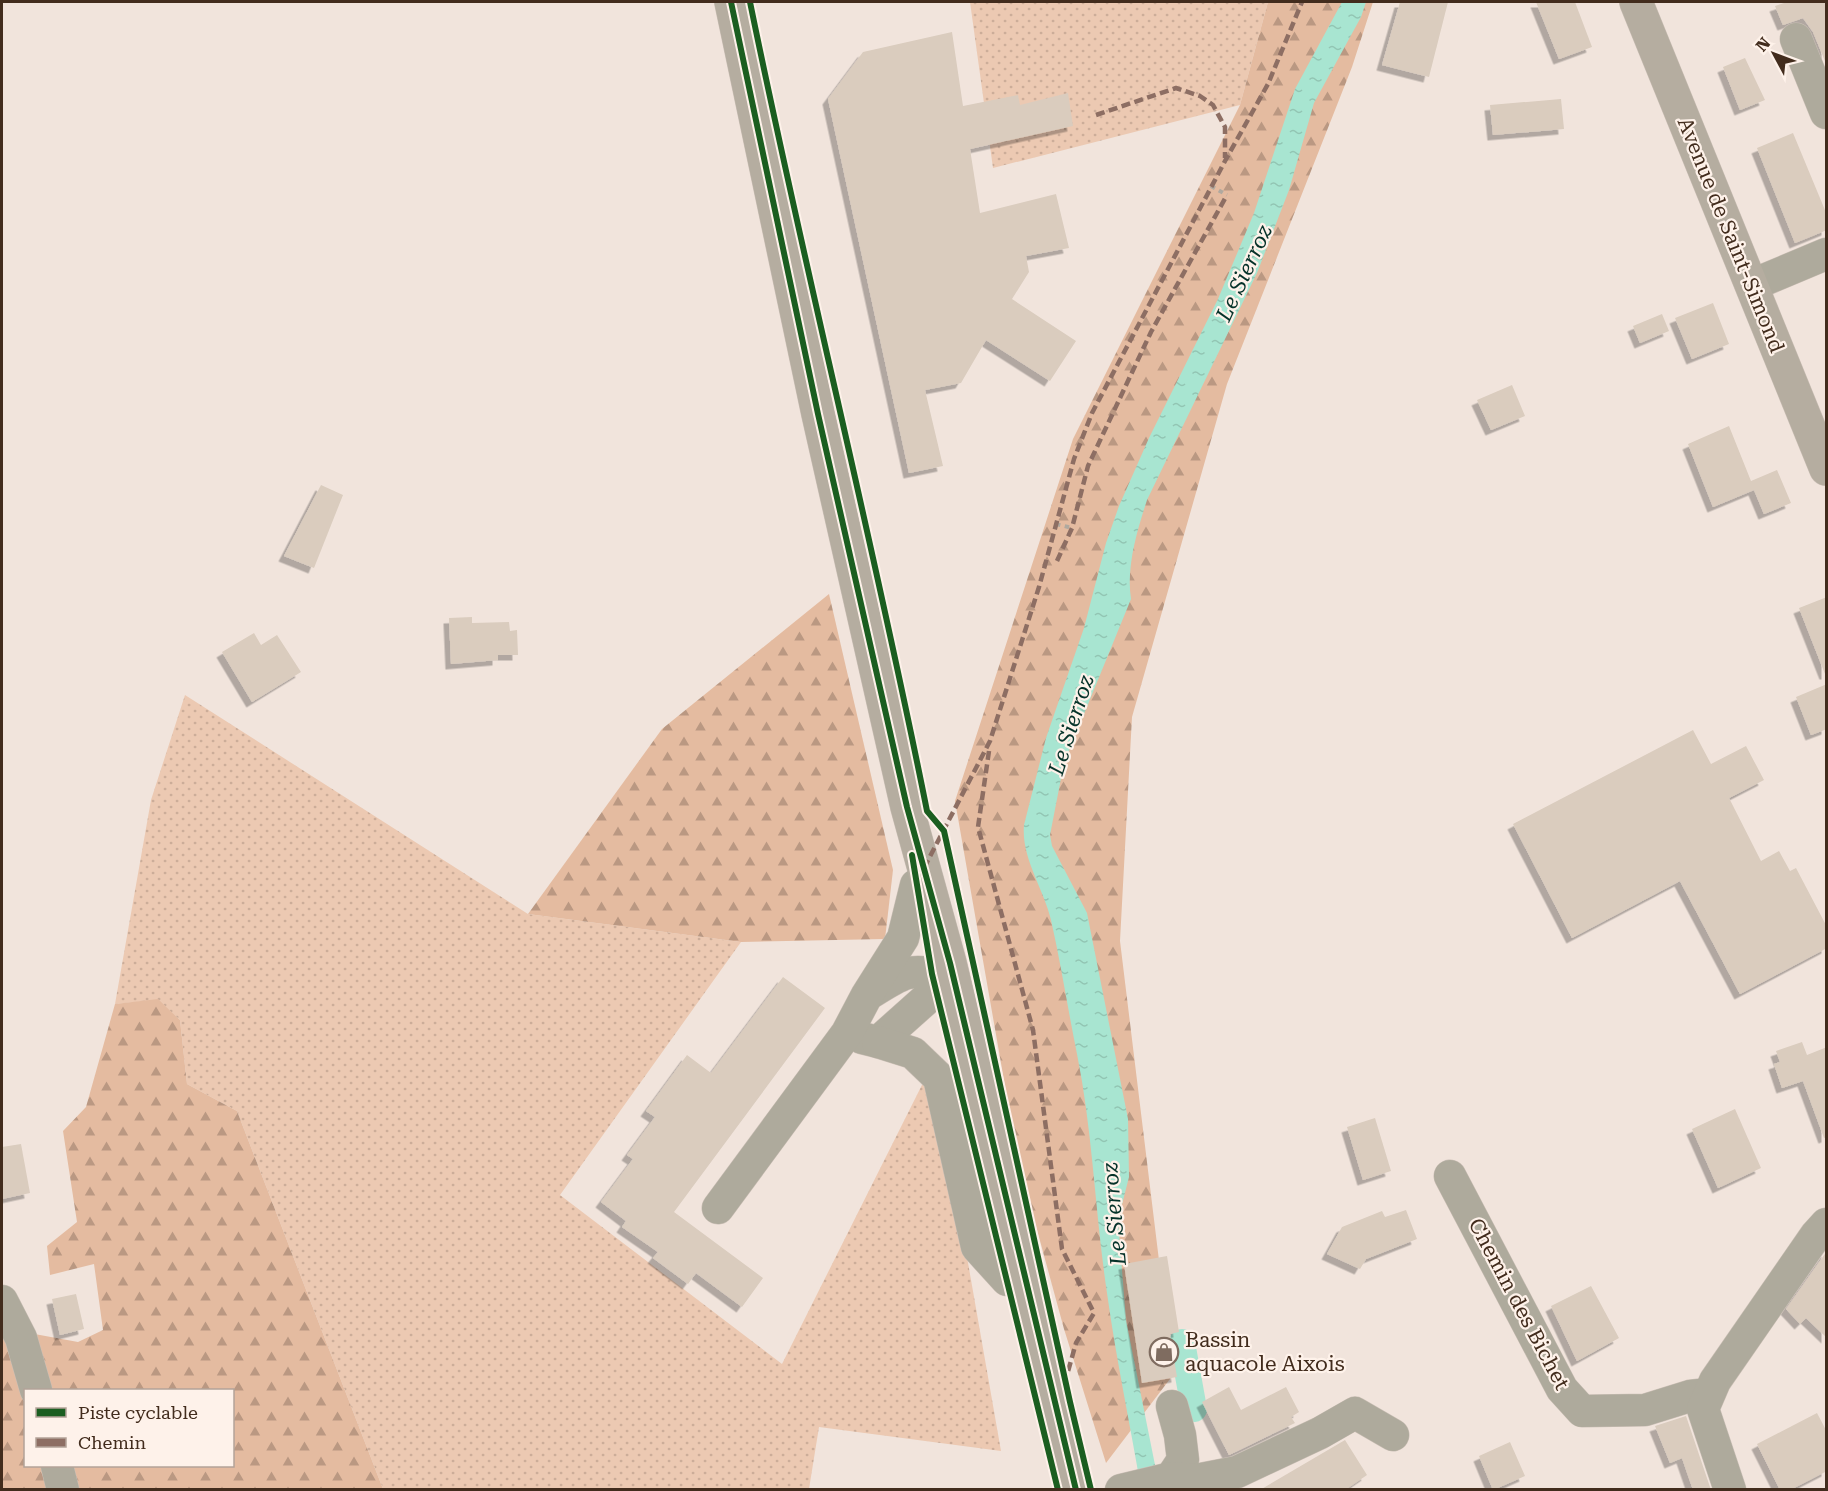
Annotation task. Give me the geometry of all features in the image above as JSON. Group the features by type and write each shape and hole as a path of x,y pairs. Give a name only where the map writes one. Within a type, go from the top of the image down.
{"main road":[{"path":"731,2 818,414 907,807 940,981 1007,1280 1058,1490"},
{"name":"Avenue de Saint-Simond","path":"1636,2 1827,469"},
{"path":"907,807 915,885 1076,1490"}],"street":[{"path":"1796,39 1827,113"},
{"path":"1752,285 1827,254"},
{"path":"718,1208 847,1033 867,994 903,939 915,885"},
{"path":"867,994 903,972 916,971 940,981 878,1042"},
{"path":"847,1033 914,1053 939,1078 977,1247 1007,1280"},
{"name":"Chemin des Bichet","path":"1450,1176 1562,1389 1582,1411 1645,1410 1690,1396 1708,1394"},
{"path":"1730,1490 1703,1408 1708,1394 1816,1235 1827,1224"},
{"path":"2,1301 21,1338 36,1389"},
{"path":"1171,1478 1183,1460 1180,1435 1172,1406"},
{"path":"1122,1489 1171,1478 1196,1480 1238,1472 1320,1433 1355,1413 1393,1435"},
{"path":"57,1467 63,1490"}],"path":[{"path":"1211,186 1227,195"},
{"path":"1056,524 1072,528"}],"shaded area":[{"path":"970,2 1268,2 1240,105 993,168"},
{"path":"185,695 528,914 741,942 560,1195 782,1364 933,1063 1001,1451 819,1427 809,1489 383,1489 237,1111 187,1084 180,1020 158,1000 115,1004 151,800"}],"green space":[{"path":"1268,2 1373,2 1352,67 1227,384 1132,717 1120,941 1173,1375 1106,1463 1064,1329 1018,1160 955,801 1073,439 1240,105"},
{"path":"829,594 893,870 885,939 741,942 528,914 662,729"},
{"path":"158,999 180,1020 187,1084 237,1111 383,1489 2,1490 2,1328 78,1342 103,1330 94,1264 50,1275 47,1246 77,1222 63,1131 86,1107 115,1004"}],"water":[{"name":"Le Sierroz","path":"1342,2 1366,2 1361,17 1314,103 1289,190 1257,273 1147,500 1131,562 1131,599 1064,763 1050,835 1052,846 1087,913 1128,1119 1129,1177 1118,1220 1126,1320 1158,1480 1141,1489 1107,1293 1082,1084 1051,920 1029,861 1024,825 1046,738 1084,628 1106,543 1119,506 1149,438 1218,299 1254,213 1295,89"}],"building":[{"path":"1400,2 1448,2 1429,77 1382,65"},
{"path":"1536,2 1575,2 1592,47 1559,59"},
{"path":"1787,2 1827,2 1827,66 1813,32 1803,18 1783,25 1775,6"},
{"path":"952,32 963,106 1018,95 1020,105 1068,93 1073,126 970,149 980,213 1056,194 1069,248 1026,256 1029,272 1012,299 1076,341 1050,381 986,340 961,383 925,390 943,466 909,473 828,99 863,52"},
{"path":"1745,58 1765,100 1740,110 1723,67"},
{"path":"1561,99 1564,129 1493,135 1490,105"},
{"path":"1793,133 1827,215 1827,230 1795,243 1757,148"},
{"path":"1713,303 1729,344 1692,359 1675,318"},
{"path":"1662,314 1669,331 1640,343 1633,326"},
{"path":"1512,385 1525,416 1491,430 1477,400"},
{"path":"1729,426 1751,481 1777,470 1791,503 1764,514 1754,490 1713,507 1688,444"},
{"path":"321,485 343,495 314,568 284,556"},
{"path":"1827,597 1827,674 1825,674 1799,608"},
{"path":"472,617 472,623 509,622 510,631 517,630 518,655 498,655 498,660 451,664 449,618"},
{"path":"254,633 261,645 277,635 301,672 252,702 222,652"},
{"path":"1827,684 1827,729 1811,735 1796,697"},
{"path":"1693,730 1711,764 1746,746 1764,780 1729,798 1761,861 1779,851 1790,871 1796,868 1827,927 1827,948 1740,994 1680,881 1572,938 1513,824"},
{"path":"783,977 825,1008 674,1212 763,1278 742,1307 696,1273 688,1284 653,1258 658,1252 622,1227 626,1221 601,1202 633,1159 627,1155 655,1117 646,1111 687,1055 711,1073"},
{"path":"1802,1042 1807,1055 1827,1047 1827,1137 1824,1138 1803,1081 1782,1088 1774,1064 1780,1062 1776,1051"},
{"path":"1735,1109 1761,1168 1718,1188 1692,1129"},
{"path":"1375,1118 1391,1171 1363,1180 1347,1127"},
{"path":"21,1144 30,1193 2,1199 2,1147"},
{"path":"1406,1210 1417,1239 1366,1259 1360,1269 1327,1254 1342,1227 1382,1211 1385,1217"},
{"path":"1827,1251 1827,1338 1806,1318 1800,1324 1786,1309"},
{"path":"1167,1256 1179,1332 1170,1334 1177,1377 1142,1383 1124,1264"},
{"path":"1591,1286 1619,1338 1577,1361 1551,1306"},
{"path":"76,1294 84,1329 60,1335 52,1299"},
{"path":"1229,1387 1241,1410 1286,1387 1299,1412 1291,1417 1295,1423 1229,1455 1202,1402"},
{"path":"1817,1413 1827,1432 1827,1471 1790,1490 1780,1490 1757,1444"},
{"path":"1686,1416 1711,1490 1693,1490 1682,1458 1670,1463 1655,1426"},
{"path":"1345,1440 1367,1475 1345,1490 1260,1490"},
{"path":"1510,1442 1525,1476 1493,1490 1479,1456"}],"waterway":[{"path":"1182,1342 1194,1409"}],"marked path":[{"path":"924,868 990,741 1039,587 1074,459 1092,413 1268,84 1302,2"},
{"path":"1096,115 1176,88 1200,96 1213,105 1225,127 1225,158"},
{"path":"1057,561 1072,528 1088,466 1151,332 1227,195"},
{"path":"989,751 978,827 1033,1030 1062,1249 1094,1313 1076,1343 1067,1375"}],"cycle path":[{"path":"731,2 818,414 907,807 950,963 1076,1490"},
{"path":"750,2 927,811 944,831 1091,1490"},
{"path":"912,855 932,974 1058,1490"}],"place":[{"name":"Bassin aquacole Aixois","path":"1164,1352"}]}
